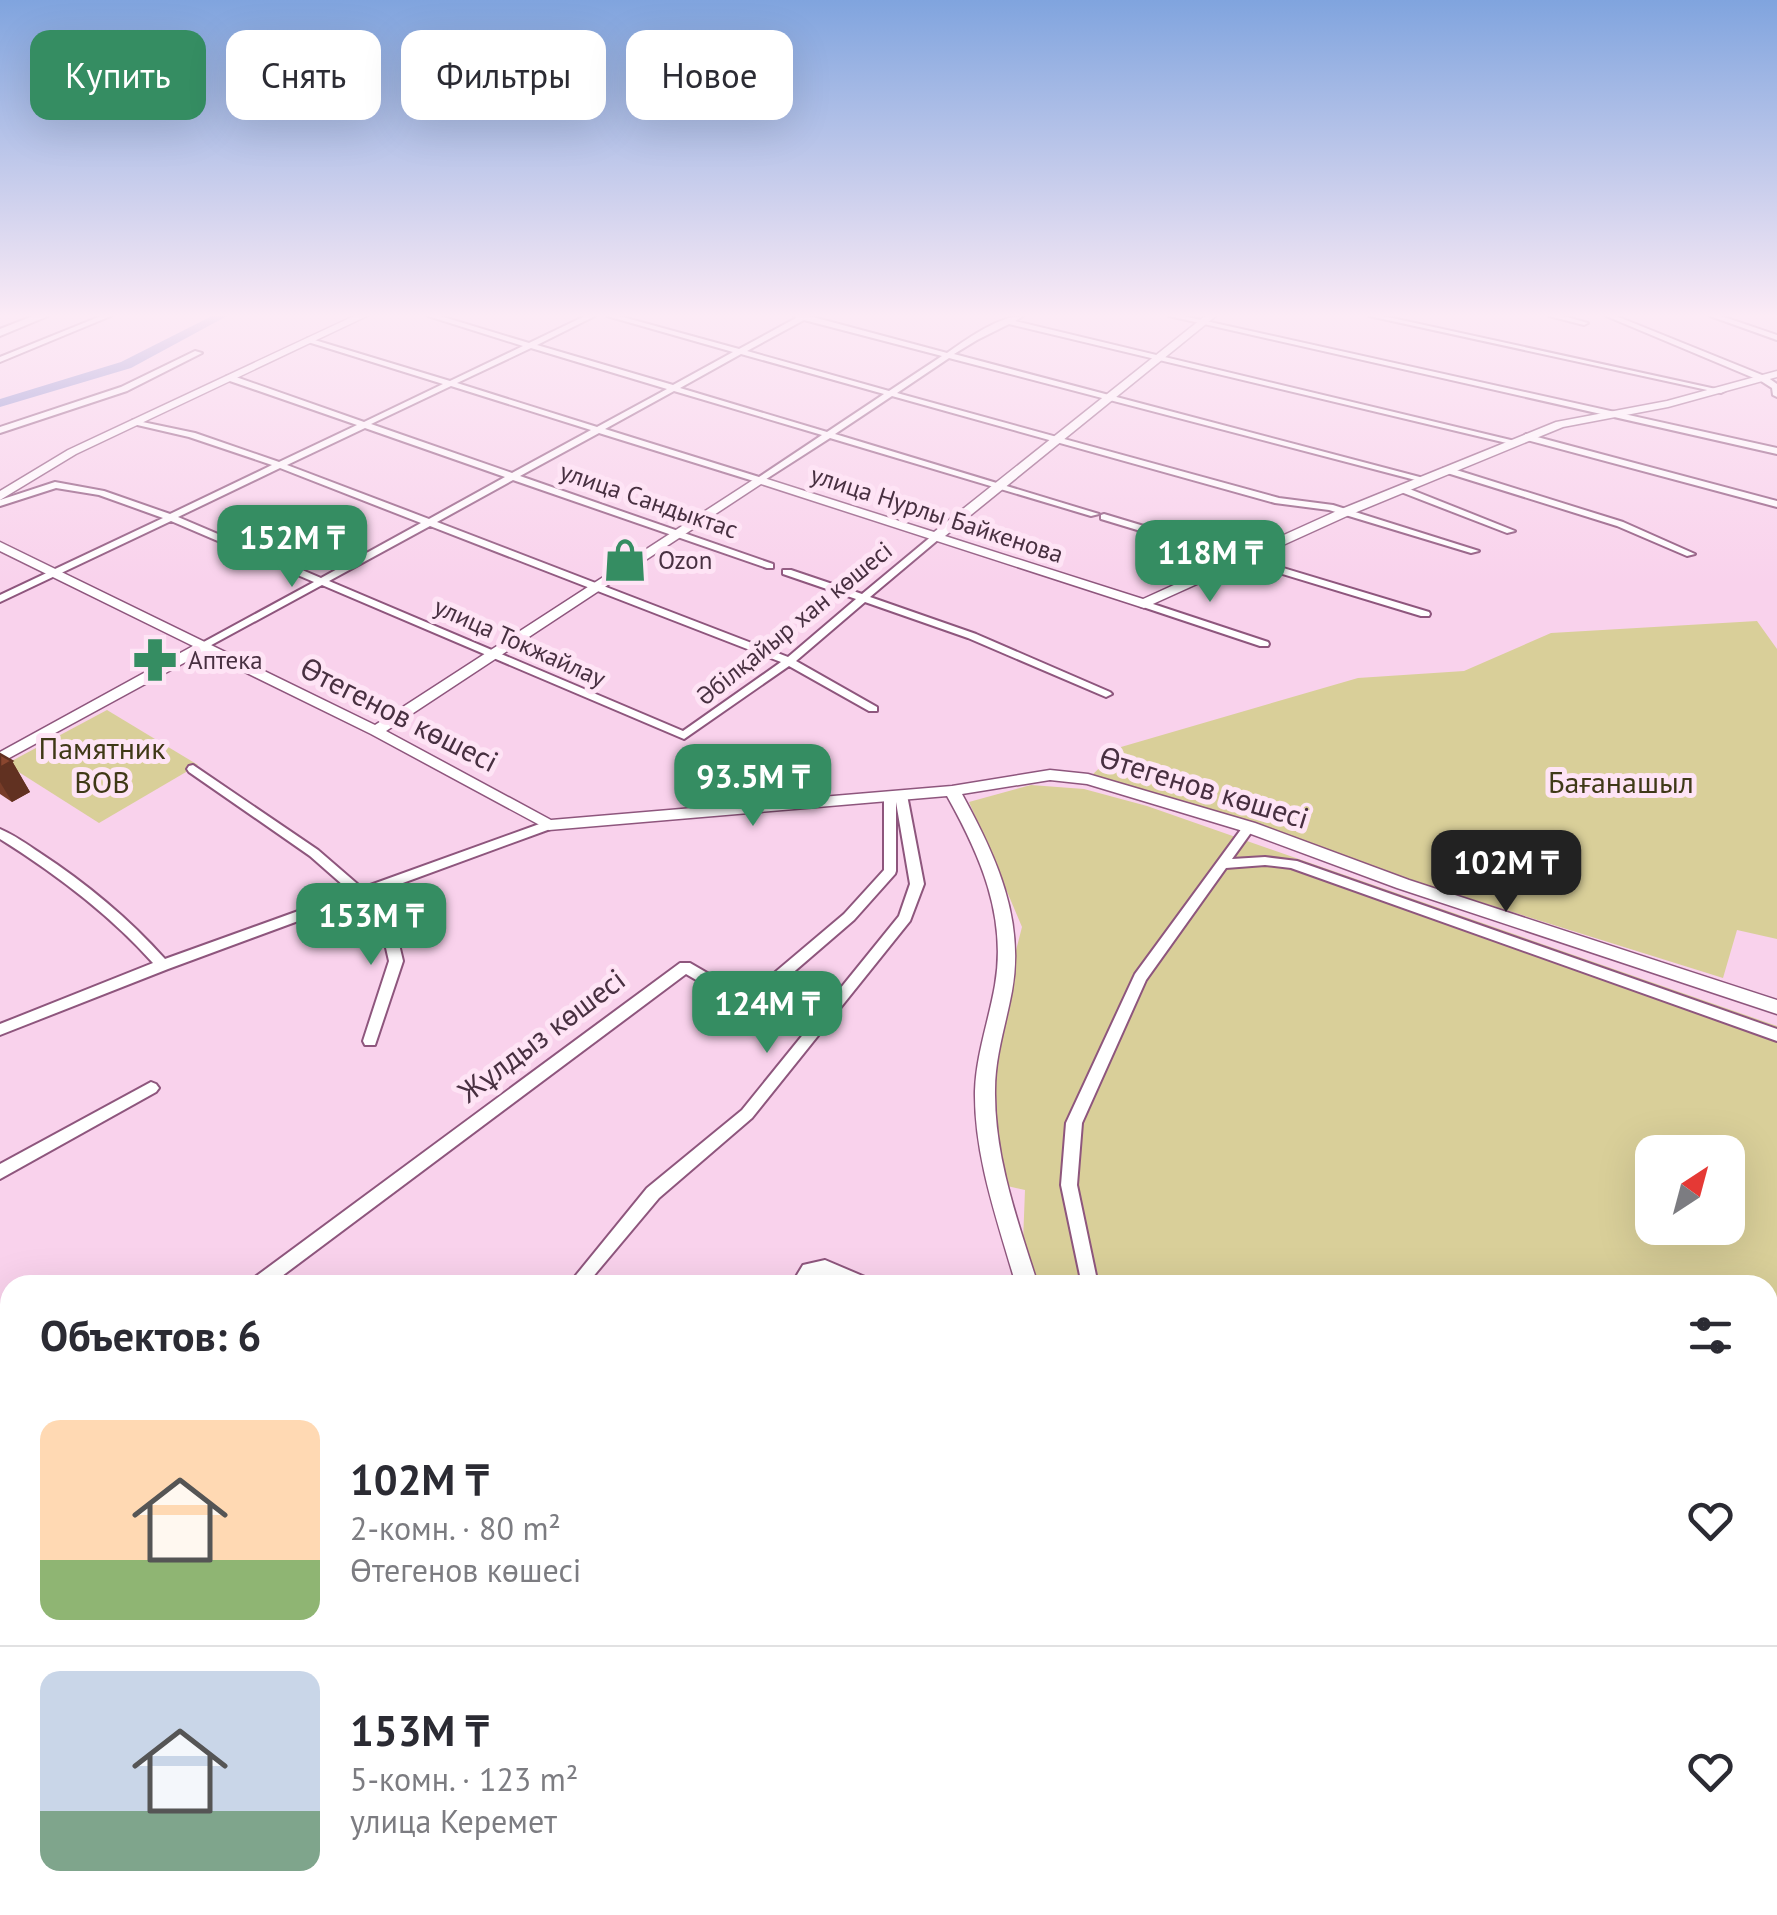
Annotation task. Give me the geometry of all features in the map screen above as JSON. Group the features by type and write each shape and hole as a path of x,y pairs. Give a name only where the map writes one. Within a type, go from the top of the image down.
{"street":[{"path":"0,430 73,405"},
{"path":"0,500 72,452 172,405"},
{"name":"улица Сандыктас","path":"314,405 770,566"},
{"path":"0,599 405,405"},
{"name":"улица Нурлы Байкенова","path":"526,405 1264,644"},
{"path":"0,758 638,405"},
{"path":"730,405 1425,614"},
{"path":"376,732 875,405"},
{"path":"931,405 1278,501 1318,504 1474,551"},
{"name":"Әбілқайыр хан көшесі","path":"684,736 789,661 1101,405"},
{"path":"1138,405 1426,480"},
{"path":"1370,405 1777,504"},
{"path":"1577,405 1777,450"},
{"path":"1144,604 1520,439 1560,424 1656,405"},
{"path":"136,422 192,435 280,465 596,590 789,661 874,709"},
{"path":"1447,470 1620,524 1690,554"},
{"name":"улица Токжайлау","path":"0,500 55,485 101,493 170,517 684,736"},
{"path":"1404,490 1510,531"},
{"name":"Өтегенов көшесі","path":"0,546 376,732 550,825 896,796 1019,778 1069,777 1144,794 1248,827 1403,884 1777,1006"},
{"path":"787,572 972,636 1106,694"},
{"path":"193,769 314,853 385,916 396,961 370,1041"},
{"path":"952,790 978,837 1001,898 1007,955 984,1091 996,1168 1024,1275"},
{"path":"584,1275 653,1193 747,1114 905,918 917,884 896,796"},
{"name":"Жұлдыз көшесі","path":"271,1275 686,968 748,1003 849,917 890,871 896,796"},
{"path":"0,1030 163,965 550,825"},
{"path":"1088,1275 1069,1185 1074,1123 1140,978 1226,864 1248,827"},
{"path":"0,832 46,860 127,922 163,965"},
{"path":"1226,864 1292,864 1777,1036"},
{"path":"0,1172 151,1088"},
{"path":"806,1275 809,1270 825,1267 843,1275"}],"green space":[{"name":"Бағанашыл","path":"1757,621 1777,649 1777,939 1737,930 1723,978 1088,779 1121,747 1358,678 1464,671 1551,633"},
{"name":"Памятник ВОВ","path":"107,710 198,765 99,823 6,764"},
{"path":"1031,785 1084,789 1147,806 1777,1026 1777,1275 1023,1275 1025,1190 999,1184 994,1035 1022,927 969,802"}],"building":[{"path":"0,754 12,761 0,768"}],"place":[{"name":"Ozon","path":"625,560"},
{"name":"Аптека","path":"155,660"}]}
